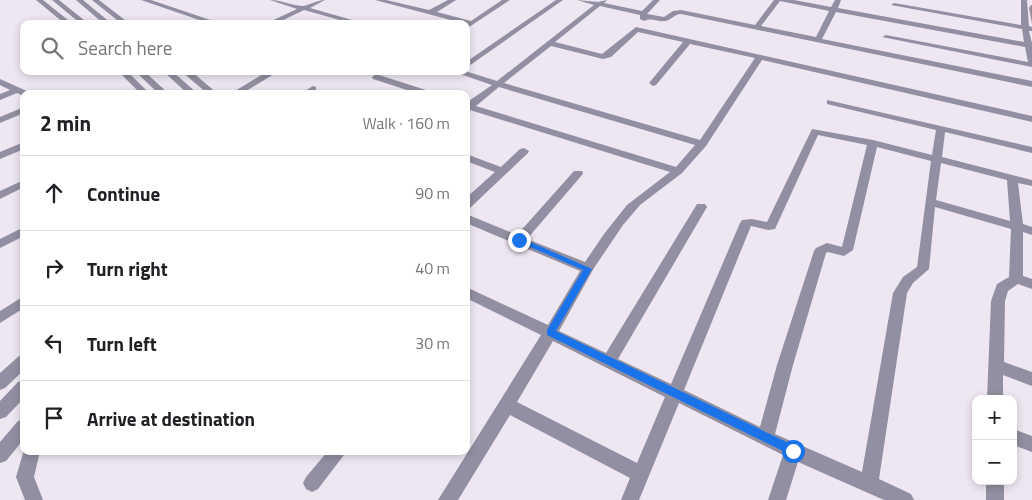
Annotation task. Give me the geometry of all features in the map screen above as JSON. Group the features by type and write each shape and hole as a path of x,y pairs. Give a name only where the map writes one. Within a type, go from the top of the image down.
{"street":[{"path":"39,0 65,20"},
{"path":"55,0 81,20"},
{"path":"80,0 104,20"},
{"path":"96,0 122,20"},
{"path":"144,0 206,20"},
{"path":"273,0 348,20"},
{"path":"277,20 322,0"},
{"path":"378,0 389,1 453,20"},
{"path":"430,13 453,0"},
{"path":"470,24 507,0"},
{"path":"470,63 560,0"},
{"path":"580,0 602,2 665,20 676,12 680,12 1032,84"},
{"path":"548,43 603,57 636,29 644,15 657,0"},
{"path":"756,28 778,0"},
{"path":"783,0 834,9 945,10 1029,28"},
{"path":"818,40 838,0"},
{"path":"886,37 1032,63 1024,0"},
{"path":"470,105 602,2"},
{"path":"881,53 893,9"},
{"path":"893,9 1030,45"},
{"path":"636,29 1032,119"},
{"path":"653,83 687,42"},
{"path":"447,500 507,405 588,269 631,208 678,171 702,144 759,58"},
{"path":"470,74 498,84 702,144"},
{"path":"126,75 139,90"},
{"path":"143,75 160,90"},
{"path":"172,75 189,90"},
{"path":"191,75 209,90"},
{"path":"241,90 268,75"},
{"path":"376,77 417,90"},
{"path":"0,82 20,91"},
{"path":"0,96 17,90"},
{"path":"830,102 1032,150"},
{"path":"470,108 678,171"},
{"path":"0,120 20,112"},
{"path":"869,484 900,293 908,280 923,269 930,202 941,128"},
{"path":"630,500 746,223 772,226 815,130 822,130 937,158 1032,183"},
{"path":"766,437 785,365 820,251 827,248 844,252 847,250 873,143"},
{"path":"0,156 20,147"},
{"path":"470,201 524,151"},
{"path":"470,159 502,171"},
{"path":"519,240 578,173"},
{"path":"1012,177 1017,226 1016,279"},
{"path":"0,195 20,185"},
{"path":"930,202 1032,231"},
{"path":"609,361 701,207"},
{"path":"470,220 588,269"},
{"path":"0,244 20,233"},
{"path":"1016,279 1032,284"},
{"path":"995,395 998,301 1002,288 1016,279"},
{"path":"470,297 609,361 793,451 905,500"},
{"path":"0,318 20,304"},
{"path":"0,384 20,364"},
{"path":"996,366 1032,379"},
{"path":"0,412 20,391"},
{"path":"507,405 641,474"},
{"path":"0,455 20,431"},
{"path":"1017,438 1032,444"},
{"path":"777,500 793,451"},
{"path":"31,455 25,477 34,500"},
{"path":"312,483 336,455"},
{"path":"995,485 995,500"}],"route":[{"path":"519,240 588,269 550,333 793,451"}]}
